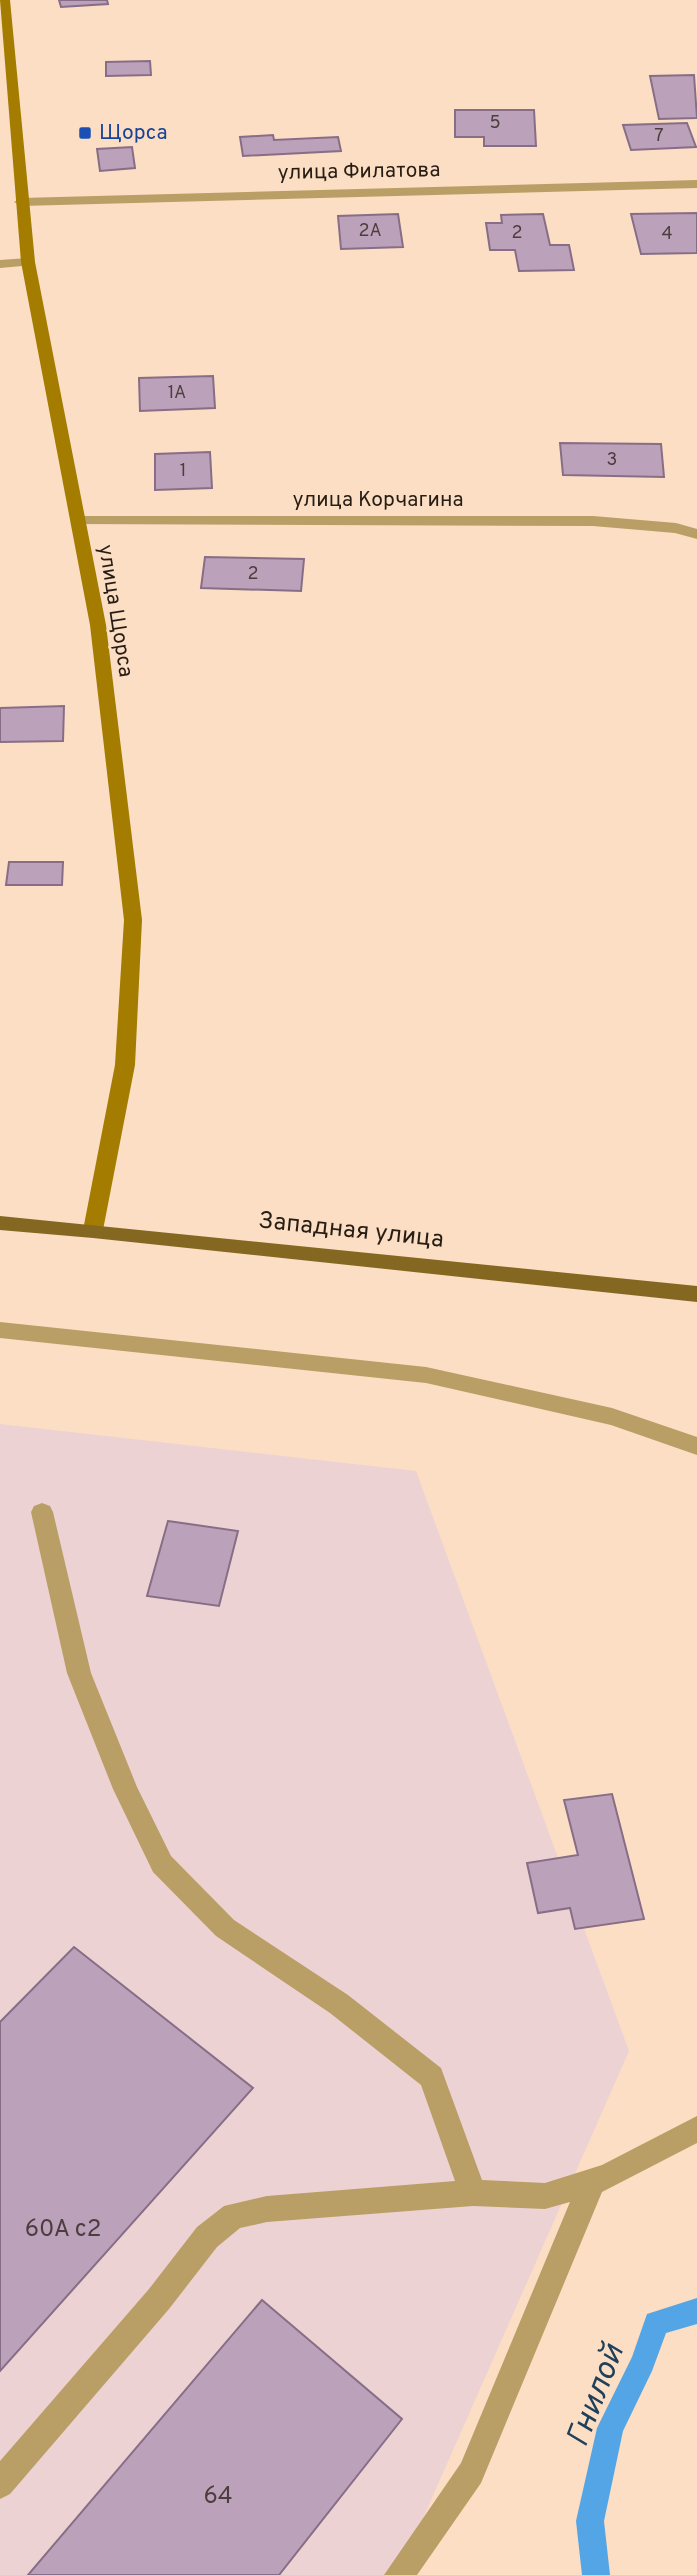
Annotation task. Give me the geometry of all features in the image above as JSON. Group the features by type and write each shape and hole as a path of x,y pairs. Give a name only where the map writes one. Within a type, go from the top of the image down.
{"main road":[{"name":"улица Щорса","path":"4,0 21,202 29,262 98,625 133,920 125,1065 93,1230"},
{"name":"Западная улица","path":"0,1223 93,1230 697,1294"}],"street":[{"name":"улица Филатова","path":"21,202 697,184"},
{"path":"0,264 29,262"},
{"name":"улица Корчагина","path":"80,521 593,521 676,527 697,534"},
{"path":"0,1330 426,1375 612,1417 697,1446"},
{"path":"42,1512 79,1673 125,1789 162,1864 225,1928 339,2004 432,2077 473,2193"},
{"path":"0,2484 159,2298 207,2237 234,2216 267,2208 473,2193 545,2196 608,2178 697,2129"},
{"path":"400,2575 471,2473 592,2183"}],"shaded area":[{"path":"0,1424 416,1471 629,2051 398,2575 0,2575"}],"building":[{"path":"59,0 107,0 108,4 61,7"},
{"path":"150,61 151,75 106,76 106,62"},
{"path":"694,75 697,118 659,119 650,76"},
{"path":"455,110 534,110 536,146 484,146 484,137 455,137"},
{"path":"687,123 696,147 631,150 623,125"},
{"path":"273,135 274,140 338,137 341,151 243,156 240,137"},
{"path":"132,147 135,168 100,171 97,149"},
{"path":"697,213 697,253 641,254 631,214"},
{"path":"398,214 403,247 341,249 338,216"},
{"path":"543,214 550,245 569,245 574,270 519,271 515,250 490,250 486,223 502,223 501,215"},
{"path":"213,376 215,408 140,411 139,378"},
{"path":"560,443 661,444 664,477 563,475"},
{"path":"210,452 212,488 155,490 155,454"},
{"path":"205,557 304,559 301,591 201,588"},
{"path":"64,706 63,741 0,742 0,708"},
{"path":"9,862 63,862 62,885 6,885"},
{"path":"168,1521 238,1531 219,1606 147,1596"},
{"path":"612,1794 644,1919 575,1929 570,1908 538,1913 527,1863 578,1855 564,1800"},
{"path":"74,1947 253,2088 0,2371 0,2022"},
{"path":"262,2300 402,2419 279,2575 28,2575"}],"waterway":[{"name":"Гнилой","path":"596,2575 590,2521 610,2428 643,2362 656,2323 697,2311"}],"place":[{"name":"Щорса","path":"85,133"}]}
